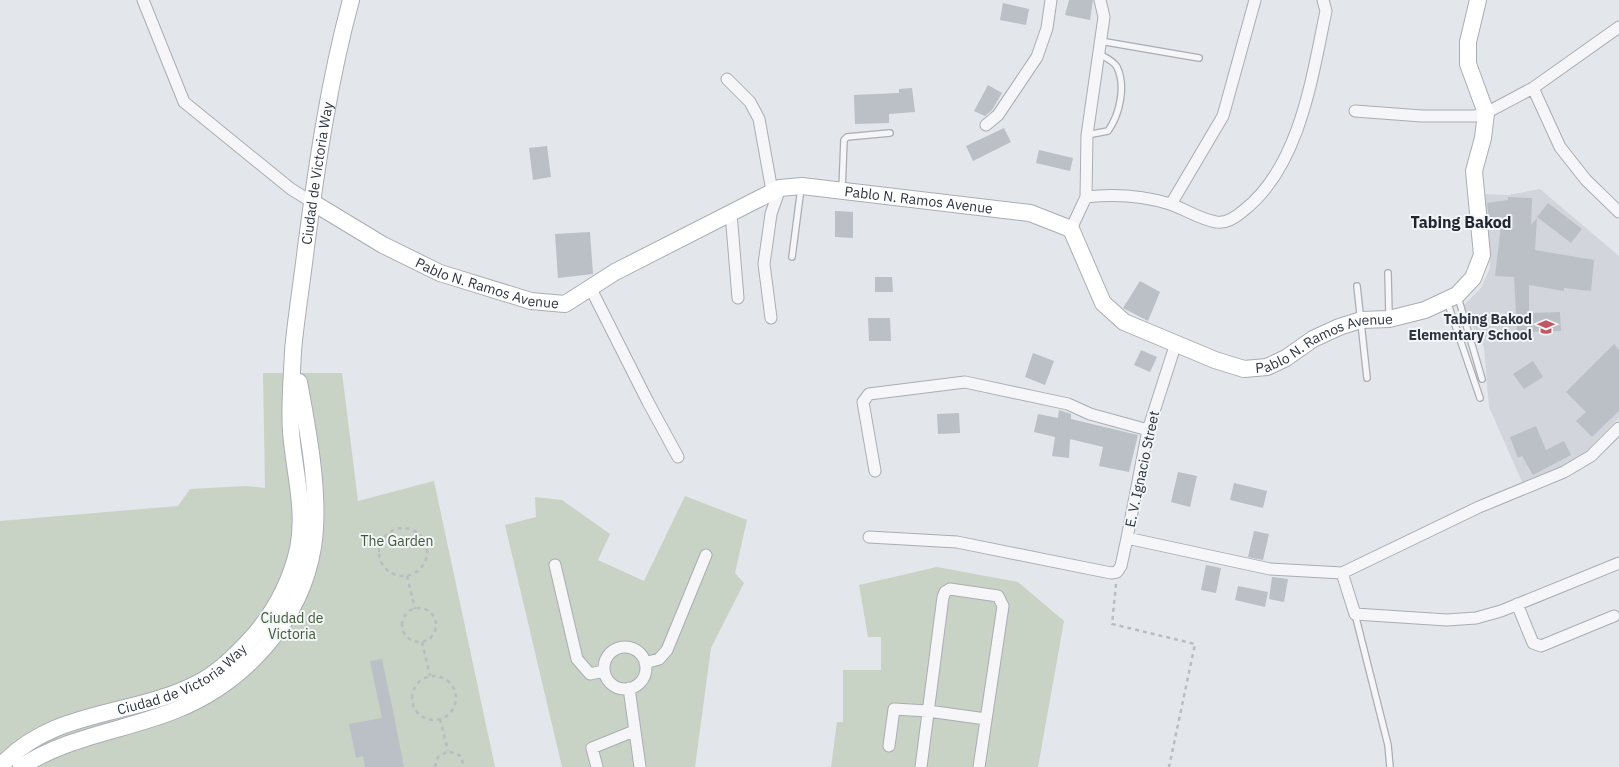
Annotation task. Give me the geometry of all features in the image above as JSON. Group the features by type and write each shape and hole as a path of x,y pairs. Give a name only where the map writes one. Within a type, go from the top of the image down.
{"street":[{"name":"Pablo N. Ramos Avenue","path":"144,0 184,102 291,189 383,245 440,273 531,301 565,304 615,272 776,190 802,186 842,190 1030,213 1071,229 1103,303 1124,322 1244,369 1267,368 1286,358 1313,339 1361,320 1389,318 1425,310 1452,298 1473,278 1482,255 1474,171 1483,138 1486,113 1468,64 1468,42 1478,0"},
{"name":"Ciudad de Victoria Way","path":"21,767 42,753 175,711 205,696 244,670 262,651 279,615 305,575 313,547 314,530 309,434 293,350 312,202 336,56 350,0"},
{"path":"986,125 998,115 1037,57 1046,28 1051,0"},
{"path":"1071,229 1086,197 1088,135 1104,17 1100,0"},
{"path":"1171,204 1195,159 1223,116 1255,0"},
{"path":"1086,197 1103,195 1146,198 1171,204 1194,216 1218,222 1234,219 1256,201 1277,172 1303,114 1326,11 1323,0"},
{"path":"1355,111 1422,116 1475,116 1486,113 1532,88 1619,28"},
{"path":"727,79 750,102 759,119 776,190 764,264 771,318"},
{"path":"1532,88 1560,147 1586,180 1619,212"},
{"path":"731,213 738,298"},
{"path":"591,289 678,457"},
{"name":"E. V. Ignacio Street","path":"1117,572 1121,566 1148,430 1176,343"},
{"path":"875,471 863,402 869,394 908,388 965,382 1068,404 1090,414 1148,430"},
{"path":"1127,538 1270,569 1342,573 1480,507 1564,472 1591,456 1619,428"},
{"path":"869,537 957,542 1111,573 1117,572"},
{"path":"645,663 659,659 667,650 706,556"},
{"path":"1342,573 1356,614 1447,620 1476,618 1517,604 1619,563"},
{"path":"555,565 577,659 590,674 604,671"},
{"path":"921,767 943,597 945,592 950,589 998,596 1003,606 979,767"},
{"path":"1517,604 1532,643 1540,646 1614,616"},
{"name":"Ciudad de Victoria Way","path":"0,766 35,738 78,720 169,695 199,683 219,669 279,615"},
{"path":"622,647 636,650 645,663 644,675 641,681 629,688 616,686 606,677 604,671 606,658 616,649 622,647"},
{"path":"629,688 640,767"},
{"path":"889,746 894,710 928,711 986,719"},
{"path":"598,767 592,748 634,731"},
{"path":"35,738 42,753"}],"lane":[{"path":"1099,47 1200,58"},
{"path":"1088,135 1108,130 1113,124 1121,93 1121,84 1116,65 1099,47"},
{"path":"842,190 844,140 847,137 890,133"},
{"path":"792,257 802,186"},
{"path":"1388,273 1389,318"},
{"path":"1357,286 1367,378"},
{"path":"1452,298 1482,379"},
{"path":"1452,298 1480,398"},
{"path":"1356,614 1388,745 1390,767"}],"path":[{"path":"404,527 416,531 425,541 427,547 426,560 423,566 407,576 399,576 386,569 379,556 378,549 384,535 404,527"},
{"path":"1117,572 1112,624 1195,644 1169,767"},
{"path":"407,576 415,609"},
{"path":"415,609 425,610 436,622 432,637 422,642 408,638 402,629 403,619 415,609"},
{"path":"422,642 430,676"},
{"path":"430,676 446,680 455,693 456,700 451,712 440,719 427,719 413,706 412,693 415,687 424,678 430,676"},
{"path":"440,719 448,751"},
{"path":"435,767 438,757 448,751"},
{"path":"448,751 461,756 464,767"}],"shaded area":[{"name":"Tabing Bakod Elementary School","path":"1540,189 1619,256 1619,418 1578,460 1523,484 1489,407 1484,347 1462,307 1481,288 1490,268 1488,231 1481,194 1508,195"}],"green space":[{"name":"Ciudad de Victoria","path":"263,373 342,373 358,501 434,481 495,767 0,767 0,521 178,506 190,489 246,486 265,488"},
{"path":"685,496 747,520 735,573 744,583 711,648 695,767 562,767 505,525 536,517 535,497 562,500 610,534 598,560 644,581"},
{"path":"937,567 1018,582 1064,621 1038,767 831,767 837,722 843,722 843,670 881,670 881,637 868,637 859,585"}],"building":[{"path":"1069,0 1093,0 1090,20 1065,15"},
{"path":"1003,3 1029,9 1026,25 1000,20"},
{"path":"988,85 1002,93 992,110 985,116 974,111"},
{"path":"912,88 915,112 889,114 889,123 855,124 854,95 899,93 899,89"},
{"path":"1004,128 1011,142 973,161 966,146"},
{"path":"547,146 551,177 533,180 529,148"},
{"path":"1039,150 1073,158 1070,171 1036,163"},
{"path":"1508,197 1532,198 1531,225 1537,218 1535,250 1594,260 1591,291 1564,288 1564,291 1529,285 1529,313 1560,312 1561,331 1517,332 1514,277 1495,276 1502,217 1489,219 1487,203 1508,200"},
{"path":"1548,203 1582,229 1571,243 1537,217"},
{"path":"835,211 853,212 853,238 835,237"},
{"path":"590,232 593,274 558,278 555,234"},
{"path":"875,277 892,277 893,292 875,292"},
{"path":"1140,281 1160,292 1148,321 1123,308"},
{"path":"868,318 890,318 891,341 869,341"},
{"path":"1614,344 1619,350 1619,411 1592,437 1576,421 1586,412 1566,392"},
{"path":"1141,350 1157,357 1150,372 1134,365"},
{"path":"1033,353 1054,361 1045,385 1025,377"},
{"path":"1533,361 1543,377 1524,389 1513,374"},
{"path":"1059,410 1071,414 1071,419 1138,435 1129,472 1099,466 1103,447 1070,439 1069,458 1052,456 1055,437 1034,432 1038,414 1058,418"},
{"path":"959,413 960,433 938,434 937,414"},
{"path":"1536,426 1546,450 1564,441 1571,455 1533,475 1522,456 1518,458 1510,437"},
{"path":"1178,472 1197,476 1190,507 1171,502"},
{"path":"1234,483 1267,491 1263,508 1230,500"},
{"path":"1254,531 1269,534 1263,560 1248,557"},
{"path":"1206,565 1221,568 1216,593 1201,590"},
{"path":"1272,577 1288,579 1284,602 1269,599"},
{"path":"1238,586 1268,592 1265,607 1235,600"},
{"path":"382,659 404,767 365,767 363,756 356,758 349,724 382,718 370,661"}],"place":[{"name":"Tabing Bakod Elementary School","path":"1546,327"}],"district":[{"name":"Tabing Bakod","path":"1461,222"}],"park label":[{"name":"The Garden","path":"397,541"}]}
